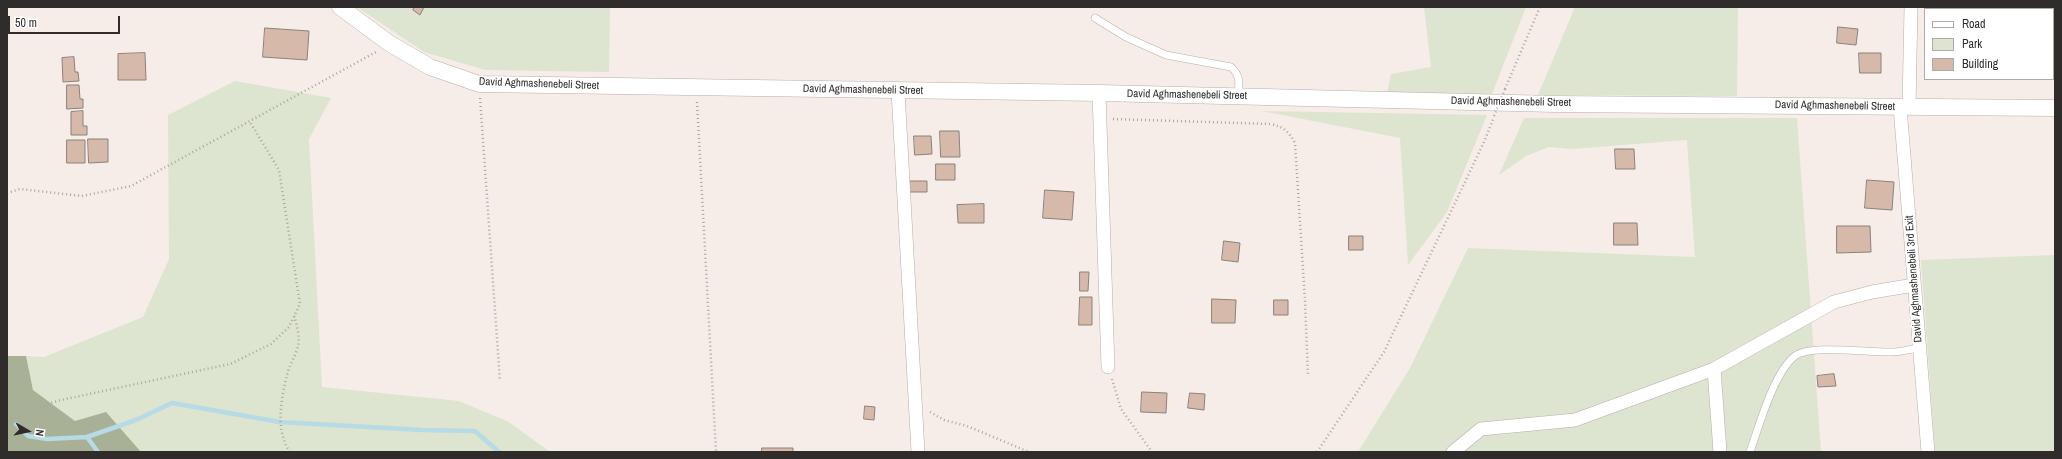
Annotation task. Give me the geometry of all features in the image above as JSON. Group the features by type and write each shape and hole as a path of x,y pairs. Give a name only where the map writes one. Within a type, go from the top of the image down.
{"street":[{"name":"David Aghmashenebeli Street","path":"340,7 389,43 430,67 478,84 1099,93 1500,102 2055,108"},
{"name":"David Aghmashenebeli 3rd Exit","path":"1911,7 1905,107 1914,285 1928,452"},
{"path":"898,91 918,452"},
{"path":"1099,93 1108,367"},
{"path":"1453,452 1481,428 1575,420 1714,369 1834,302 1872,292 1914,285"},
{"path":"1714,369 1720,452"}],"lane":[{"path":"1095,18 1126,37 1166,55 1231,67 1237,72 1239,78 1238,96"},
{"path":"1750,452 1775,383 1789,361 1797,354 1821,350 1893,352 1919,348"}],"path":[{"path":"1317,452 1384,352 1484,142 1540,7"},
{"path":"7,193 20,189 82,196 131,186 250,122 358,62 389,43"},
{"path":"478,84 500,381"},
{"path":"696,87 716,452"},
{"path":"1100,118 1271,124 1282,127 1290,133 1295,143 1308,376"},
{"path":"7,421 37,408 61,400 230,364 271,344 289,327 300,304 278,170 250,122"},
{"path":"290,452 284,444 280,422 287,374 298,346 297,327 294,316"},
{"path":"1108,367 1120,409 1152,452"},
{"path":"916,404 944,420 967,426 1029,452"}],"green space":[{"path":"357,7 610,7 609,72 485,70 424,52"},
{"path":"1424,7 1526,7 1492,94 1387,93 1391,74 1431,67"},
{"path":"1575,7 1738,7 1737,96 1538,95"},
{"path":"235,81 331,98 309,139 322,387 459,401 509,422 550,452 141,452 75,421 33,390 26,356 44,357 143,317 169,259 168,115"},
{"path":"1262,111 1487,115 1447,212 1408,265 1400,138"},
{"path":"1524,118 1797,118 1821,452 1358,452 1410,368 1468,248 1695,257 1687,140 1572,149 1549,147 1526,156 1499,175"},
{"path":"2055,255 2055,452 1935,452 1921,260"},
{"path":"7,356 26,356 33,390 75,421 106,412 141,452 7,452"}],"building":[{"path":"415,7 424,7 420,15 413,10"},
{"path":"1838,27 1858,29 1856,45 1837,43"},
{"path":"265,28 309,31 307,60 263,57"},
{"path":"145,53 146,80 118,80 118,54"},
{"path":"1859,53 1881,53 1881,73 1860,73"},
{"path":"74,57 75,72 78,72 79,81 63,82 62,58"},
{"path":"67,85 79,85 80,99 83,99 83,108 67,109"},
{"path":"83,111 83,126 87,126 87,135 71,135 71,112"},
{"path":"940,131 959,131 960,157 941,157"},
{"path":"914,136 931,136 932,154 915,155"},
{"path":"88,139 108,139 108,162 89,163"},
{"path":"67,140 85,140 85,163 67,163"},
{"path":"1615,149 1634,149 1635,169 1616,169"},
{"path":"936,164 955,164 955,180 936,180"},
{"path":"1867,180 1894,182 1892,210 1865,208"},
{"path":"907,181 927,181 927,192 907,192"},
{"path":"1045,190 1074,192 1072,220 1043,218"},
{"path":"984,204 984,223 958,223 957,205"},
{"path":"1614,223 1637,223 1638,245 1614,245"},
{"path":"1837,226 1870,226 1871,252 1837,253"},
{"path":"1349,236 1363,236 1363,250 1349,250"},
{"path":"1224,241 1240,243 1238,262 1222,260"},
{"path":"1080,272 1089,272 1088,291 1080,291"},
{"path":"1080,297 1092,297 1092,325 1079,325"},
{"path":"1212,299 1236,300 1235,323 1212,323"},
{"path":"1274,300 1288,300 1288,315 1274,315"},
{"path":"1834,374 1836,386 1818,387 1817,376"},
{"path":"1142,392 1167,393 1166,413 1141,412"},
{"path":"1190,393 1205,394 1204,410 1188,408"},
{"path":"865,406 875,407 874,420 864,419"},
{"path":"762,448 793,448 793,452 762,452"}],"waterway":[{"path":"87,437 136,420 172,403 280,422 422,430 475,431 499,452"},
{"path":"16,424 28,436 47,439 87,437 98,452"}]}
